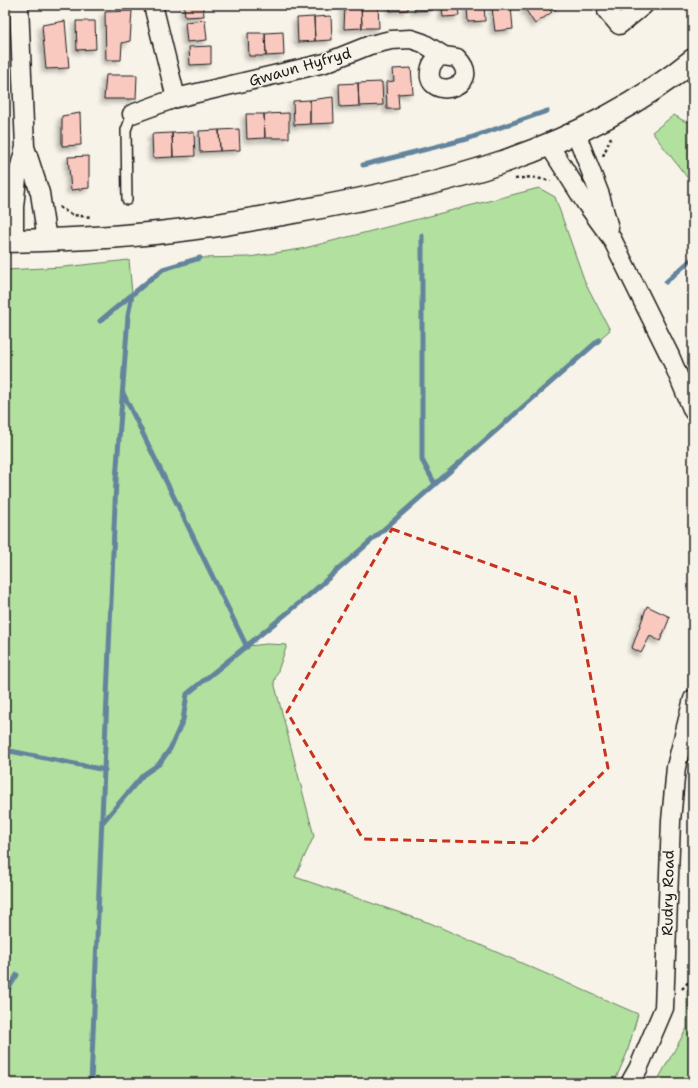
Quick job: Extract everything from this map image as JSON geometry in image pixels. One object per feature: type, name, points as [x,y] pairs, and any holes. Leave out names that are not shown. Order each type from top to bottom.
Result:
[{"type":"street","points":[[20,5],[25,147],[17,178],[9,241],[80,239],[204,228],[359,200],[487,168],[549,145],[576,133],[641,98],[693,60]]},
{"type":"street","points":[[153,5],[176,98]]},
{"type":"street","points":[[607,11],[619,25],[644,5]]},
{"type":"street","name":"Gwaun Hyfryd","points":[[132,114],[176,98],[324,63],[370,45],[391,40],[411,39],[423,42],[444,56]]},
{"type":"street","points":[[576,133],[600,195],[612,239]]},
{"type":"street","points":[[549,145],[585,202],[612,239],[670,356],[693,411]]},
{"type":"street","points":[[25,147],[39,188],[47,240]]},
{"type":"street","name":"Rudry Road","points":[[630,1083],[638,1069],[664,1008],[671,821],[686,753],[693,698]]},
{"type":"lane","points":[[127,200],[126,130],[132,114]]},
{"type":"highlighted area","points":[[392,529],[575,595],[608,768],[531,843],[363,839],[287,712]]},
{"type":"green space","points":[[674,115],[684,121],[693,122],[693,185],[652,132]]},
{"type":"green space","points":[[539,188],[555,197],[585,282],[610,330],[307,597],[248,646],[267,644],[287,645],[274,682],[314,836],[295,877],[430,923],[638,1014],[627,1053],[614,1083],[5,1083],[5,270],[64,267],[129,260],[132,293],[163,269],[200,258],[249,257],[301,249]]},
{"type":"green space","points":[[693,984],[693,1083],[656,1083],[687,1028],[687,990]]},
{"type":"building","points":[[184,5],[203,5],[204,16],[185,17]]},
{"type":"building","points":[[345,5],[361,5],[362,28],[344,29]]},
{"type":"building","points":[[361,5],[378,5],[379,28],[362,28]]},
{"type":"building","points":[[390,5],[408,5],[408,10],[390,11]]},
{"type":"building","points":[[414,5],[433,5],[433,10],[415,11]]},
{"type":"building","points":[[442,5],[458,5],[459,16],[443,17]]},
{"type":"building","points":[[467,5],[484,5],[485,21],[468,22]]},
{"type":"building","points":[[527,5],[546,5],[552,12],[535,24],[524,7]]},
{"type":"building","points":[[550,5],[561,5],[554,10]]},
{"type":"building","points":[[511,6],[513,29],[495,31],[492,8]]},
{"type":"building","points":[[132,11],[130,41],[122,43],[121,60],[106,60],[105,12]]},
{"type":"building","points":[[331,16],[332,40],[315,41],[314,17]]},
{"type":"building","points":[[314,17],[315,41],[298,42],[297,18]]},
{"type":"building","points":[[205,20],[207,40],[187,42],[185,22]]},
{"type":"building","points":[[65,21],[69,68],[46,69],[42,25]]},
{"type":"building","points":[[76,21],[95,21],[96,49],[77,50]]},
{"type":"building","points":[[283,32],[284,55],[266,56],[265,33]]},
{"type":"building","points":[[248,33],[265,33],[266,56],[249,56]]},
{"type":"building","points":[[211,46],[211,64],[190,65],[189,47]]},
{"type":"building","points":[[411,68],[413,93],[398,94],[399,109],[387,109],[386,82],[394,81],[393,69]]},
{"type":"building","points":[[106,75],[137,75],[136,99],[104,99]]},
{"type":"building","points":[[382,82],[383,105],[359,106],[358,83]]},
{"type":"building","points":[[358,83],[359,106],[340,107],[339,84]]},
{"type":"building","points":[[333,97],[334,123],[310,124],[310,100]]},
{"type":"building","points":[[310,100],[310,124],[294,125],[293,101]]},
{"type":"building","points":[[80,113],[81,145],[62,146],[62,116]]},
{"type":"building","points":[[289,113],[289,138],[265,138],[264,114]]},
{"type":"building","points":[[246,114],[264,114],[265,138],[247,139]]},
{"type":"building","points":[[239,129],[240,150],[220,151],[219,130]]},
{"type":"building","points":[[219,130],[220,151],[200,152],[199,131]]},
{"type":"building","points":[[194,132],[195,156],[173,157],[172,133]]},
{"type":"building","points":[[172,133],[173,157],[153,158],[152,134]]},
{"type":"building","points":[[89,156],[89,188],[71,190],[68,157]]},
{"type":"building","points":[[647,606],[670,617],[660,641],[650,636],[641,653],[632,648]]},
{"type":"waterway","points":[[363,165],[467,139],[547,111]]},
{"type":"waterway","points":[[422,236],[422,460],[435,484]]},
{"type":"waterway","points":[[100,321],[163,269],[200,258]]},
{"type":"waterway","points":[[666,282],[693,258]]},
{"type":"waterway","points":[[91,1083],[116,480],[128,316],[132,294]]},
{"type":"waterway","points":[[103,822],[143,775],[159,764],[170,749],[183,720],[187,694],[307,597],[599,340]]},
{"type":"waterway","points":[[123,393],[247,647]]},
{"type":"waterway","points":[[5,750],[105,770]]},
{"type":"waterway","points":[[5,994],[17,975]]}]
